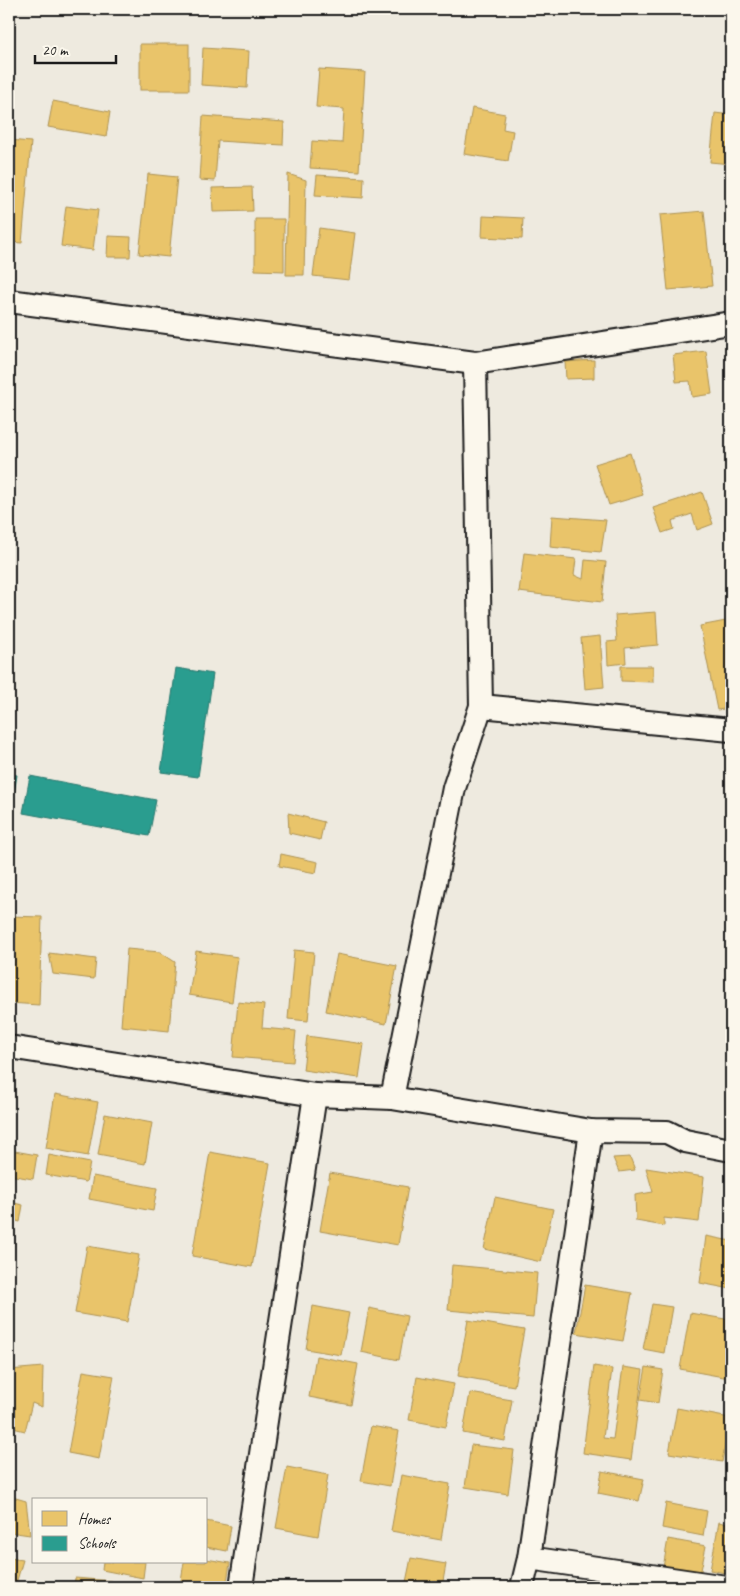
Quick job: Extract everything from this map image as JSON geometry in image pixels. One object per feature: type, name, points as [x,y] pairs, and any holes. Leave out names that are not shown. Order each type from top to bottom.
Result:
[{"type":"street","points":[[9,301],[475,363],[731,323]]},
{"type":"street","points":[[392,1098],[454,788],[481,706],[475,363]]},
{"type":"street","points":[[481,706],[731,730]]},
{"type":"street","points":[[9,1047],[316,1096],[392,1098],[591,1131],[667,1132],[685,1141],[731,1150]]},
{"type":"street","points":[[241,1587],[316,1096]]},
{"type":"street","points":[[522,1587],[529,1558],[591,1131]]},
{"type":"street","points":[[529,1558],[726,1587]]},
{"type":"building: Homes","points":[[140,44],[189,44],[189,90],[140,90]]},
{"type":"building: Homes","points":[[203,48],[249,51],[247,88],[201,85]]},
{"type":"building: Homes","points":[[319,69],[365,72],[359,171],[310,168],[312,141],[342,143],[344,109],[316,107]]},
{"type":"building: Homes","points":[[53,101],[110,112],[106,137],[48,127]]},
{"type":"building: Homes","points":[[472,108],[505,114],[503,129],[513,131],[508,161],[464,154]]},
{"type":"building: Homes","points":[[715,113],[731,115],[731,164],[710,162]]},
{"type":"building: Homes","points":[[203,116],[284,122],[283,145],[218,141],[215,181],[199,180]]},
{"type":"building: Homes","points":[[9,140],[31,142],[22,243],[9,242]]},
{"type":"building: Homes","points":[[148,174],[177,177],[169,257],[139,254]]},
{"type":"building: Homes","points":[[288,174],[306,180],[304,275],[286,275]]},
{"type":"building: Homes","points":[[317,175],[364,178],[363,198],[315,195]]},
{"type":"building: Homes","points":[[252,187],[253,211],[213,212],[212,188]]},
{"type":"building: Homes","points":[[66,206],[98,210],[93,250],[61,246]]},
{"type":"building: Homes","points":[[704,211],[712,286],[668,290],[660,215]]},
{"type":"building: Homes","points":[[483,216],[523,218],[522,239],[482,237]]},
{"type":"building: Homes","points":[[255,219],[284,219],[284,271],[255,270]]},
{"type":"building: Homes","points":[[319,228],[355,233],[349,280],[313,276]]},
{"type":"building: Homes","points":[[108,236],[131,237],[130,257],[107,257]]},
{"type":"building: Homes","points":[[706,351],[712,394],[692,397],[690,381],[676,382],[673,355]]},
{"type":"building: Homes","points":[[594,360],[594,378],[566,379],[565,362]]},
{"type":"building: Homes","points":[[630,453],[643,495],[609,505],[595,464]]},
{"type":"building: Homes","points":[[702,492],[713,524],[697,530],[692,514],[672,521],[674,529],[662,533],[653,508]]},
{"type":"building: Homes","points":[[552,516],[606,520],[601,552],[550,547]]},
{"type":"building: Homes","points":[[524,553],[576,559],[574,575],[583,579],[585,560],[606,562],[602,602],[519,592]]},
{"type":"building: Homes","points":[[656,612],[658,645],[625,648],[626,663],[608,665],[607,642],[617,641],[615,615]]},
{"type":"building: Homes","points":[[731,620],[731,708],[717,710],[700,626]]},
{"type":"building: Homes","points":[[600,636],[604,687],[585,689],[581,638]]},
{"type":"building: Homes","points":[[621,666],[653,666],[653,682],[621,681]]},
{"type":"building: Homes","points":[[288,813],[324,822],[320,840],[289,833]]},
{"type":"building: Homes","points":[[281,854],[318,862],[316,873],[279,866]]},
{"type":"building: Homes","points":[[9,916],[42,917],[39,1005],[9,1003]]},
{"type":"building: Homes","points":[[127,949],[160,952],[175,962],[169,1031],[121,1026]]},
{"type":"building: Homes","points":[[294,950],[314,952],[308,1021],[288,1019]]},
{"type":"building: Homes","points":[[196,951],[238,957],[232,1002],[189,995]]},
{"type":"building: Homes","points":[[49,953],[96,959],[94,979],[53,974]]},
{"type":"building: Homes","points":[[337,954],[397,966],[386,1024],[326,1011]]},
{"type":"building: Homes","points":[[238,1002],[264,1005],[262,1028],[296,1031],[293,1062],[233,1057]]},
{"type":"building: Homes","points":[[307,1036],[364,1044],[359,1078],[303,1070]]},
{"type":"building: Homes","points":[[55,1094],[98,1102],[88,1156],[46,1148]]},
{"type":"building: Homes","points":[[105,1114],[152,1123],[145,1164],[98,1155]]},
{"type":"building: Homes","points":[[9,1150],[37,1155],[33,1179],[9,1175]]},
{"type":"building: Homes","points":[[210,1152],[270,1163],[252,1267],[192,1256]]},
{"type":"building: Homes","points":[[49,1155],[90,1163],[86,1182],[46,1175]]},
{"type":"building: Homes","points":[[630,1157],[635,1170],[619,1172],[613,1158]]},
{"type":"building: Homes","points":[[646,1168],[704,1177],[699,1222],[664,1218],[664,1226],[636,1221],[635,1195],[653,1192]]},
{"type":"building: Homes","points":[[330,1173],[408,1187],[398,1245],[320,1231]]},
{"type":"building: Homes","points":[[93,1176],[157,1188],[153,1211],[89,1199]]},
{"type":"building: Homes","points":[[495,1197],[553,1209],[541,1262],[484,1249]]},
{"type":"building: Homes","points":[[9,1202],[23,1205],[20,1222],[9,1219]]},
{"type":"building: Homes","points":[[706,1236],[731,1241],[731,1289],[700,1283]]},
{"type":"building: Homes","points":[[87,1246],[139,1255],[127,1322],[75,1313]]},
{"type":"building: Homes","points":[[452,1265],[537,1273],[533,1318],[448,1310]]},
{"type":"building: Homes","points":[[585,1285],[632,1293],[623,1341],[576,1333]]},
{"type":"building: Homes","points":[[652,1304],[672,1307],[664,1353],[643,1349]]},
{"type":"building: Homes","points":[[313,1306],[349,1313],[341,1355],[306,1349]]},
{"type":"building: Homes","points":[[369,1308],[407,1316],[399,1360],[361,1352]]},
{"type":"building: Homes","points":[[690,1313],[731,1320],[731,1366],[729,1378],[680,1369]]},
{"type":"building: Homes","points":[[468,1320],[524,1330],[514,1386],[458,1376]]},
{"type":"building: Homes","points":[[316,1356],[358,1364],[351,1405],[309,1397]]},
{"type":"building: Homes","points":[[594,1366],[612,1369],[603,1438],[613,1439],[623,1367],[643,1370],[631,1460],[583,1453]]},
{"type":"building: Homes","points":[[43,1367],[42,1407],[32,1403],[25,1431],[9,1427],[9,1370]]},
{"type":"building: Homes","points":[[646,1367],[663,1370],[658,1403],[640,1400]]},
{"type":"building: Homes","points":[[83,1371],[114,1376],[99,1459],[68,1453]]},
{"type":"building: Homes","points":[[417,1377],[454,1384],[446,1427],[409,1420]]},
{"type":"building: Homes","points":[[470,1393],[512,1400],[505,1441],[463,1433]]},
{"type":"building: Homes","points":[[677,1408],[730,1418],[722,1462],[669,1453]]},
{"type":"building: Homes","points":[[371,1426],[399,1431],[390,1486],[361,1481]]},
{"type":"building: Homes","points":[[471,1445],[514,1450],[508,1494],[465,1487]]},
{"type":"building: Homes","points":[[287,1467],[328,1475],[318,1536],[276,1528]]},
{"type":"building: Homes","points":[[602,1471],[644,1479],[639,1501],[598,1493]]},
{"type":"building: Homes","points":[[401,1475],[450,1484],[441,1540],[391,1531]]},
{"type":"building: Homes","points":[[9,1496],[26,1501],[30,1535],[9,1532]]},
{"type":"building: Homes","points":[[666,1503],[707,1511],[703,1536],[662,1528]]},
{"type":"building: Homes","points":[[208,1521],[231,1526],[227,1551],[208,1547]]},
{"type":"building: Homes","points":[[719,1522],[731,1525],[731,1574],[710,1570]]},
{"type":"building: Homes","points":[[668,1539],[706,1546],[700,1575],[663,1568]]},
{"type":"building: Homes","points":[[9,1558],[23,1560],[15,1587],[9,1587]]},
{"type":"building: Homes","points":[[411,1558],[446,1564],[442,1587],[405,1587]]},
{"type":"building: Homes","points":[[208,1559],[230,1563],[226,1587],[180,1587],[184,1564],[208,1564]]},
{"type":"building: Homes","points":[[103,1564],[145,1564],[143,1578],[102,1570]]},
{"type":"building: Homes","points":[[75,1578],[112,1581],[112,1587],[74,1587]]},
{"type":"building: Schools","points":[[176,668],[213,674],[198,777],[161,772]]},
{"type":"building: Schools","points":[[9,774],[17,775],[11,811],[9,810]]},
{"type":"building: Schools","points":[[30,776],[156,800],[149,836],[23,813]]}]
